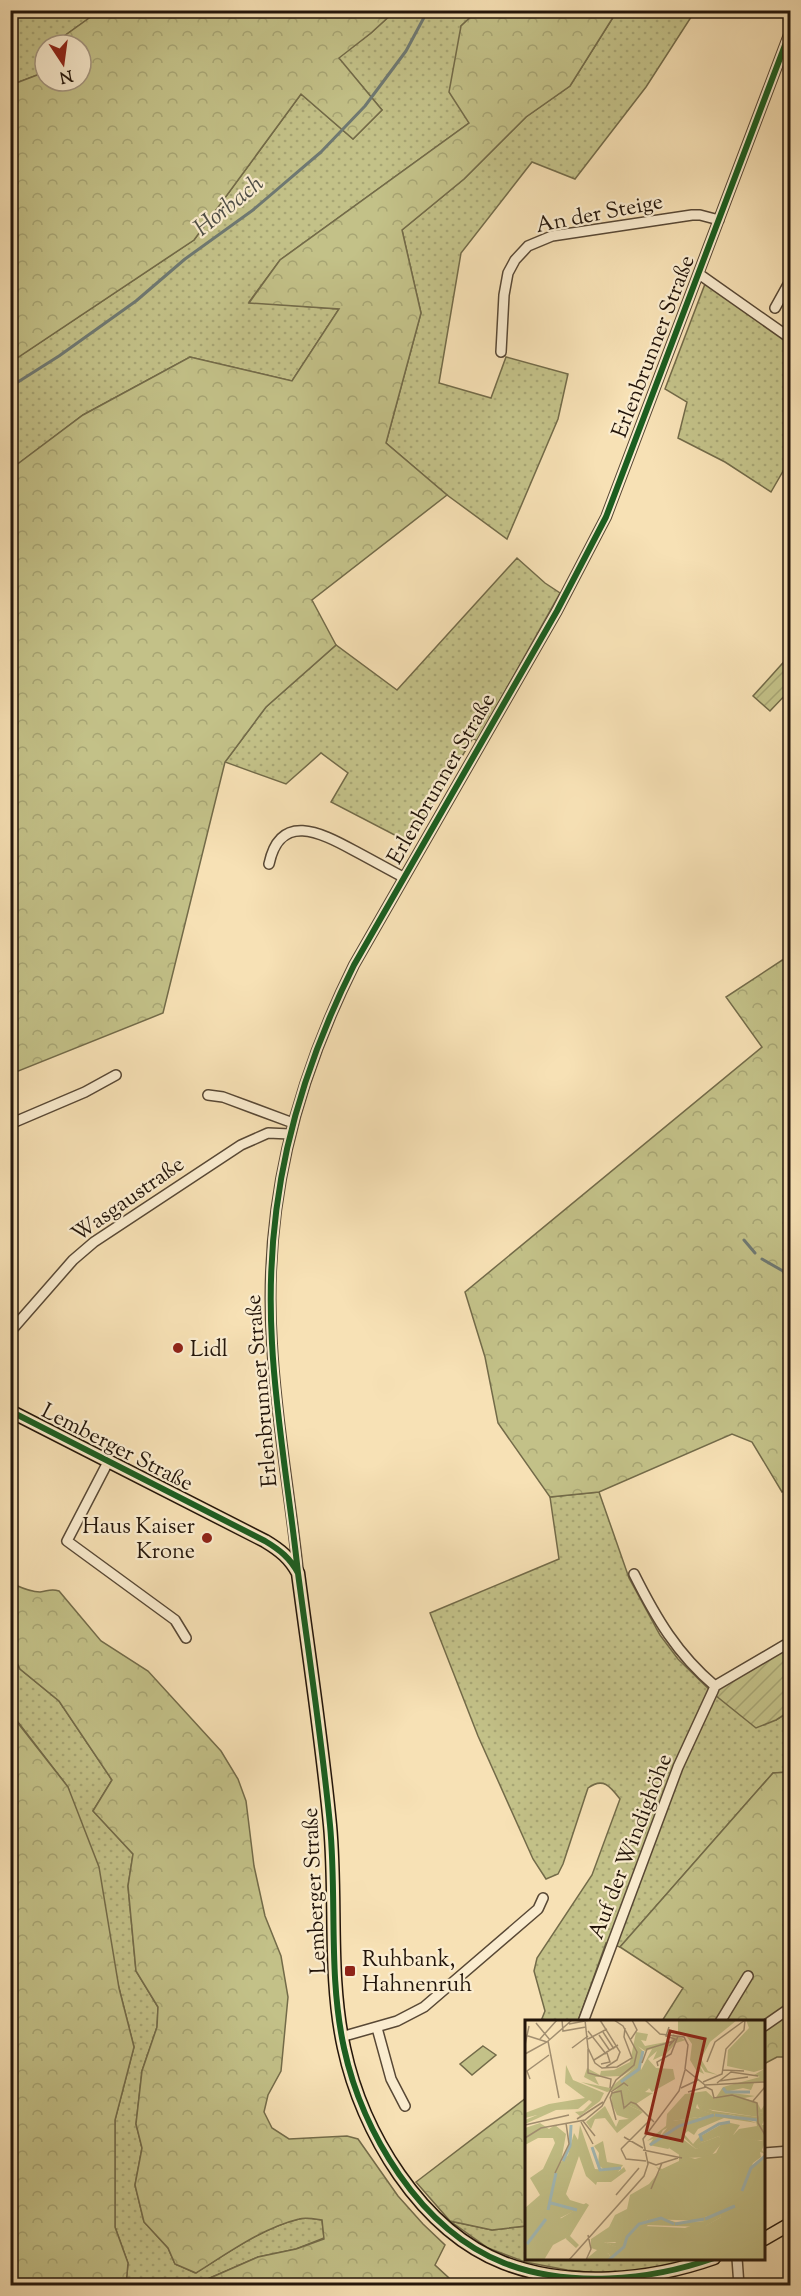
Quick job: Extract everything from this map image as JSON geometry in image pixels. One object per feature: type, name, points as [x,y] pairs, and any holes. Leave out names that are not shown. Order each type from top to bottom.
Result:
[{"type":"main road","name":"Lemberger Straße","points":[[10,1411],[282,1551],[298,1573],[330,1825],[336,2002],[341,2037],[354,2087],[368,2121],[383,2151],[412,2191],[438,2219],[478,2250],[518,2268],[549,2275],[580,2278],[639,2276],[708,2260]]},
{"type":"main road","points":[[765,2238],[790,2224]]},
{"type":"street","name":"Erlenbrunner Straße","points":[[298,1573],[274,1378],[271,1303],[272,1248],[276,1210],[292,1123],[314,1052],[334,1004],[403,878],[557,611],[596,537],[627,465],[790,32]]},
{"type":"street","name":"An der Steige","points":[[501,352],[504,295],[508,273],[514,260],[528,246],[552,236],[692,215],[719,220]]},
{"type":"street","points":[[699,273],[763,321],[790,338]]},
{"type":"street","points":[[775,308],[790,281]]},
{"type":"street","name":"Erlenbrunner Straße","points":[[269,864],[271,853],[279,839],[295,831],[310,830],[340,843],[403,878]]},
{"type":"street","points":[[10,1124],[85,1092],[116,1075]]},
{"type":"street","points":[[207,1095],[223,1096],[292,1123]]},
{"type":"street","name":"Wasgaustraße","points":[[10,1332],[73,1260],[94,1242],[241,1144],[268,1133],[290,1134]]},
{"type":"street","name":"Lemberger Straße","points":[[108,1462],[68,1541],[175,1620],[186,1638]]},
{"type":"street","points":[[282,1551],[294,1532]]},
{"type":"street","points":[[634,1574],[658,1620],[679,1651],[715,1686],[790,1642]]},
{"type":"street","name":"Auf der Windighöhe","points":[[584,2020],[674,1777],[715,1686]]},
{"type":"street","points":[[341,2037],[377,2028],[413,2014],[438,1996],[538,1909],[543,1898]]},
{"type":"street","points":[[721,2020],[748,1976]]},
{"type":"street","points":[[765,2024],[790,2008]]},
{"type":"street","points":[[377,2028],[388,2073],[405,2106]]},
{"type":"street","points":[[765,2153],[790,2151]]},
{"type":"street","points":[[736,2260],[739,2286]]},
{"type":"green space","points":[[478,10],[617,11],[570,86],[526,117],[464,179],[402,230],[421,313],[386,443],[447,495],[312,600],[336,645],[266,707],[225,762],[163,1013],[11,1074],[11,469],[83,415],[190,357],[292,381],[339,309],[249,303],[280,260],[469,123],[449,92],[461,26]]},
{"type":"green space","points":[[11,11],[99,11],[68,33],[33,33],[33,77],[11,85]]},
{"type":"green space","points":[[99,11],[395,11],[339,58],[382,110],[353,139],[301,94],[194,240],[11,362],[11,85],[33,77],[33,93],[93,93],[93,33],[68,33]]},
{"type":"green space","points":[[395,11],[478,11],[461,26],[469,123],[280,260],[249,302],[339,309],[292,381],[190,357],[83,415],[11,469],[11,362],[194,240],[301,94],[353,139],[382,110],[338,58]]},
{"type":"green space","points":[[617,11],[660,11],[667,14],[670,11],[695,11],[646,87],[575,179],[532,162],[461,253],[439,383],[491,398],[506,357],[568,374],[558,419],[507,539],[447,495],[386,443],[421,313],[402,230],[464,179],[526,117],[570,86]]},
{"type":"green space","points":[[705,284],[790,341],[790,459],[771,492],[725,462],[678,438],[687,402],[665,389]]},
{"type":"green space","points":[[517,558],[560,593],[477,741],[473,738],[410,843],[331,802],[348,773],[321,753],[286,784],[225,762],[266,707],[336,645],[397,690]]},
{"type":"green space","points":[[790,655],[790,690],[770,711],[753,696]]},
{"type":"green space","points":[[790,955],[790,1488],[782,1492],[752,1442],[732,1434],[599,1492],[550,1497],[498,1423],[485,1357],[465,1292],[762,1047],[726,997]]},
{"type":"green space","points":[[599,1492],[629,1578],[660,1635],[678,1659],[715,1695],[776,1720],[790,1711],[790,1772],[773,1773],[620,1947],[606,1943],[578,2020],[541,2020],[545,2011],[534,1971],[537,1958],[592,1875],[620,1799],[606,1784],[598,1783],[588,1788],[563,1864],[558,1874],[546,1879],[533,1859],[478,1736],[430,1613],[559,1559],[550,1497]]},
{"type":"green space","points":[[11,1583],[32,1591],[59,1591],[101,1641],[148,1671],[221,1751],[238,1779],[246,1801],[254,1866],[265,1916],[281,1956],[288,1997],[281,2071],[268,2095],[264,2112],[272,2128],[289,2139],[347,2136],[358,2139],[398,2196],[445,2245],[435,2265],[449,2278],[446,2285],[194,2285],[258,2257],[296,2249],[324,2239],[322,2220],[302,2218],[272,2228],[196,2273],[175,2264],[168,2248],[144,2222],[135,2185],[142,2148],[136,2124],[142,2071],[157,2027],[158,2007],[136,1971],[128,1886],[133,1854],[93,1811],[112,1780],[59,1701],[20,1669],[11,1650]]},
{"type":"green space","points":[[790,1645],[790,1711],[756,1728],[715,1695],[718,1688]]},
{"type":"green space","points":[[10,1650],[20,1669],[59,1701],[112,1780],[93,1811],[133,1854],[128,1886],[136,1971],[158,2007],[157,2027],[142,2071],[136,2124],[142,2148],[135,2185],[144,2222],[168,2248],[175,2264],[195,2273],[272,2228],[299,2219],[322,2220],[324,2238],[296,2249],[258,2257],[194,2285],[126,2285],[128,2263],[115,2227],[115,2120],[134,2047],[68,1787],[11,1713]]},
{"type":"green space","points":[[10,1713],[68,1787],[99,1867],[119,1988],[134,2047],[115,2120],[115,2227],[128,2263],[126,2285],[11,2285]]},
{"type":"green space","points":[[790,1772],[790,2057],[777,2057],[765,2063],[765,2020],[663,2020],[683,1988],[620,1947],[773,1773]]},
{"type":"green space","points":[[483,2046],[496,2055],[472,2075],[460,2064]]},
{"type":"green space","points":[[525,2099],[525,2226],[492,2230],[450,2221],[416,2182]]},
{"type":"green space","points":[[450,2221],[492,2230],[525,2226],[525,2260],[690,2260],[619,2275],[567,2270],[525,2262],[488,2248]]},
{"type":"waterway","name":"Horbach","points":[[10,387],[59,356],[136,301],[185,259],[253,210],[321,152],[365,106],[406,51],[428,10]]},
{"type":"waterway","points":[[744,1240],[755,1253]]},
{"type":"waterway","points":[[762,1259],[783,1271],[790,1285]]},
{"type":"cycle path","points":[[298,1573],[277,1401],[272,1343],[271,1292],[278,1195],[299,1102],[314,1056],[354,965],[557,611],[606,517],[790,32]]},
{"type":"cycle path","points":[[10,1411],[265,1541],[284,1555],[298,1573],[330,1825],[334,1965],[344,2048],[353,2080],[380,2144],[399,2175],[421,2203],[446,2227],[474,2248],[504,2263],[529,2271],[555,2276],[609,2279],[663,2272],[708,2260]]},
{"type":"place","name":"Lidl","points":[[178,1348]]},
{"type":"place","name":"Haus Kaiser Krone","points":[[207,1538]]},
{"type":"place","name":"Ruhbank, Hahnenruh","points":[[350,1971]]}]
